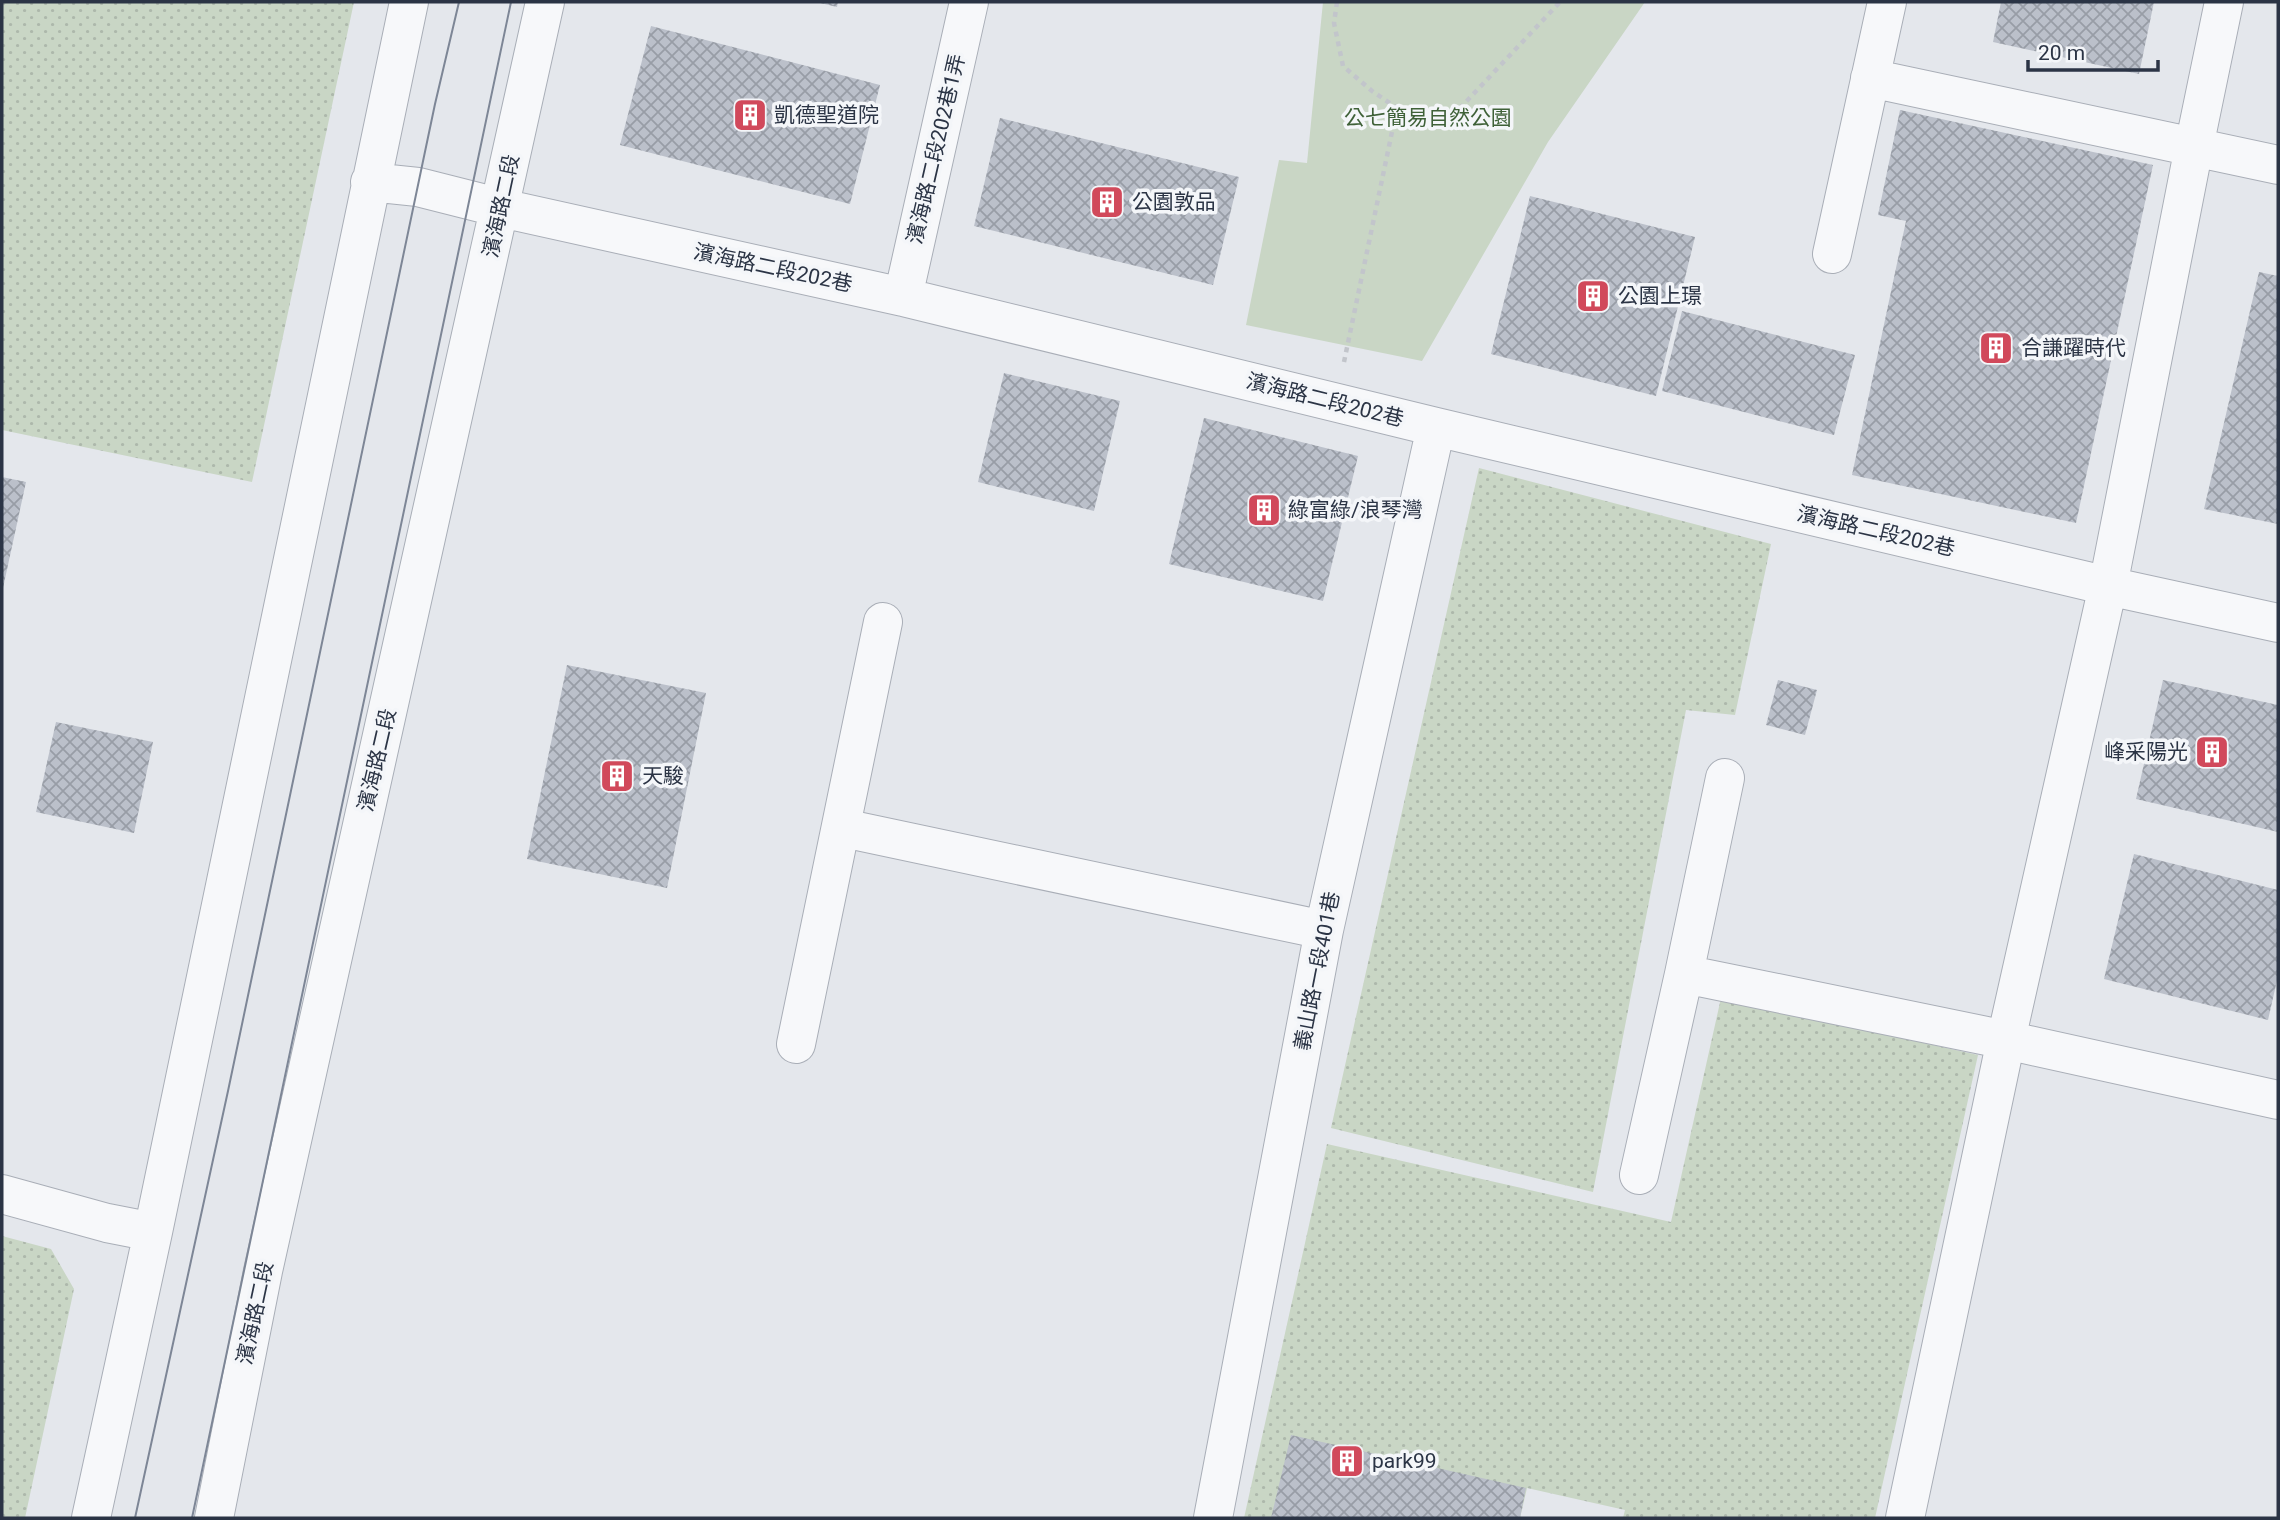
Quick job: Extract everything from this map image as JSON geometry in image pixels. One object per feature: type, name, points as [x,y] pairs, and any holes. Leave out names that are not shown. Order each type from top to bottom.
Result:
[{"type":"street","points":[[91,1518],[409,2]]},
{"type":"street","name":"濱海路二段","points":[[214,1518],[263,1271],[545,2]]},
{"type":"street","name":"濱海路二段202巷1弄","points":[[903,297],[969,2]]},
{"type":"street","points":[[1832,254],[1887,2]]},
{"type":"street","points":[[1905,1518],[2006,1040],[2108,586],[2224,2]]},
{"type":"street","points":[[1870,78],[2278,165]]},
{"type":"street","name":"濱海路二段202巷","points":[[370,182],[418,187],[501,208],[903,297],[1436,427],[2108,586],[2278,623]]},
{"type":"street","name":"義山路一段401巷","points":[[1213,1518],[1324,930],[1436,427]]},
{"type":"street","points":[[796,1044],[883,622]]},
{"type":"street","points":[[1639,1175],[1725,778]]},
{"type":"street","points":[[842,828],[1324,930]]},
{"type":"street","points":[[1684,974],[2006,1040],[2278,1100]]},
{"type":"street","points":[[2,1194],[107,1223],[153,1232]]},
{"type":"path","points":[[1337,2],[1334,23],[1343,66],[1397,108],[1447,122],[1560,2]]},
{"type":"path","points":[[1344,363],[1397,108]]},
{"type":"green space","points":[[2,2],[354,2],[252,482],[2,430]]},
{"type":"green space","name":"公七簡易自然公園","points":[[1323,2],[1645,2],[1548,142],[1422,361],[1246,325],[1279,160],[1307,163]]},
{"type":"green space","points":[[1479,468],[1771,544],[1735,715],[1686,710],[1593,1192],[1331,1128]]},
{"type":"green space","points":[[1721,998],[1978,1055],[1875,1518],[1623,1518],[1625,1510],[1527,1488],[1520,1518],[1244,1518],[1327,1144],[1671,1222]]},
{"type":"green space","points":[[2,1236],[51,1249],[74,1289],[25,1518],[2,1518]]},
{"type":"building","points":[[816,2],[838,2],[837,7]]},
{"type":"building","points":[[2001,2],[2154,2],[2139,74],[1993,42]]},
{"type":"building","name":"凱德聖道院","points":[[651,26],[880,85],[850,204],[620,145]]},
{"type":"building","name":"合謙躍時代","points":[[1900,110],[2153,165],[2076,523],[1852,475],[1906,221],[1878,215]]},
{"type":"building","name":"公園敦品","points":[[1000,118],[1239,177],[1213,285],[974,226]]},
{"type":"building","name":"公園上璟","points":[[1530,196],[1695,237],[1656,396],[1491,354]]},
{"type":"building","points":[[2259,272],[2278,276],[2278,524],[2204,509]]},
{"type":"building","name":"公園上璟","points":[[1682,311],[1855,355],[1834,435],[1662,391]]},
{"type":"building","points":[[1004,373],[1120,401],[1094,511],[978,482]]},
{"type":"building","name":"綠富綠/浪琴灣","points":[[1204,418],[1358,456],[1323,601],[1169,564]]},
{"type":"building","points":[[2,477],[26,482],[3,588],[2,588]]},
{"type":"building","name":"天駿","points":[[567,665],[706,693],[667,888],[527,859]]},
{"type":"building","points":[[1778,680],[1817,690],[1805,735],[1766,725]]},
{"type":"building","name":"峰采陽光","points":[[2163,680],[2278,705],[2278,832],[2136,799]]},
{"type":"building","points":[[56,722],[153,742],[134,833],[36,812]]},
{"type":"building","points":[[2134,854],[2278,890],[2278,976],[2268,1020],[2104,979]]},
{"type":"building","name":"park99","points":[[1291,1435],[1526,1488],[1520,1518],[1271,1518]]},
{"type":"tram line","points":[[135,1518],[228,1091],[435,104],[459,2]]},
{"type":"tram line","points":[[192,1518],[511,2]]},
{"type":"place","name":"凱德聖道院","points":[[750,115]]},
{"type":"place","name":"公園敦品","points":[[1107,202]]},
{"type":"place","name":"公園上璟","points":[[1593,296]]},
{"type":"place","name":"合謙躍時代","points":[[1996,348]]},
{"type":"place","name":"綠富綠/浪琴灣","points":[[1264,510]]},
{"type":"place","name":"峰采陽光","points":[[2212,752]]},
{"type":"place","name":"天駿","points":[[617,776]]},
{"type":"place","name":"park99","points":[[1347,1461]]}]
